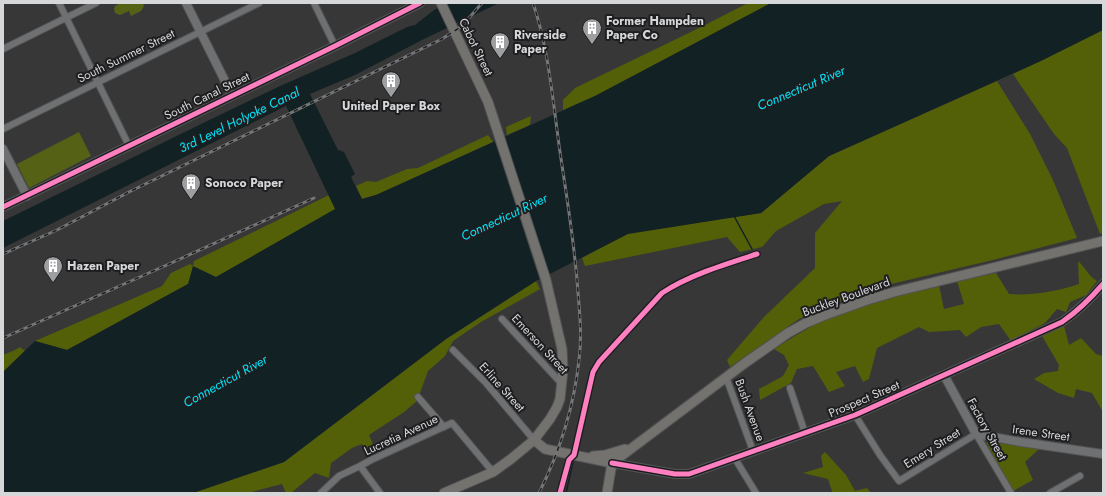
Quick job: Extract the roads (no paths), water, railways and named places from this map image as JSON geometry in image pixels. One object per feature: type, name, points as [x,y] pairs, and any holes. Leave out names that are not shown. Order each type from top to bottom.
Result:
[{"type":"main road","name":"Cabot Street","points":[[441,3],[488,102],[546,280],[562,349],[563,370],[560,399],[557,408],[534,440],[493,472],[444,493]]},
{"type":"main road","name":"Buckley Boulevard","points":[[612,462],[770,345],[800,326],[867,300],[926,283],[1103,241]]},
{"type":"main road","name":"Prospect Street","points":[[534,440],[545,449],[612,462]]},
{"type":"main road","points":[[578,456],[605,455],[636,445]]},
{"type":"main road","points":[[607,493],[612,462]]},
{"type":"street","points":[[59,3],[129,146]]},
{"type":"street","points":[[3,49],[96,3]]},
{"type":"street","points":[[186,3],[232,95]]},
{"type":"street","name":"South Summer Street","points":[[3,130],[98,81],[259,3]]},
{"type":"street","points":[[314,3],[334,46]]},
{"type":"street","name":"South Canal Street","points":[[3,207],[420,3]]},
{"type":"street","points":[[3,149],[27,196]]},
{"type":"street","points":[[560,493],[569,460],[578,456],[593,372],[599,362],[662,293],[672,286],[757,254]]},
{"type":"street","name":"Prospect Street","points":[[612,462],[689,474],[805,433],[854,415],[1062,322],[1075,313],[1103,284]]},
{"type":"street","name":"Emerson Street","points":[[502,319],[562,384]]},
{"type":"street","name":"Erline Street","points":[[453,350],[486,383],[534,440]]},
{"type":"street","name":"Factory Street","points":[[944,375],[976,434],[1011,493]]},
{"type":"street","name":"Bush Avenue","points":[[726,377],[753,451]]},
{"type":"street","points":[[790,388],[805,433]]},
{"type":"street","points":[[418,396],[444,427]]},
{"type":"street","name":"Emery Street","points":[[854,415],[899,481],[976,434]]},
{"type":"street","name":"Lucretia Avenue","points":[[321,493],[339,476],[452,423],[493,472]]},
{"type":"street","name":"Irene Street","points":[[976,434],[1103,454]]},
{"type":"street","points":[[734,457],[756,493]]},
{"type":"street","points":[[360,466],[380,493]]},
{"type":"street","points":[[1050,493],[1080,476]]},
{"type":"water","points":[[448,3],[499,3],[424,39],[355,75],[310,94],[338,150],[344,152],[355,174],[351,177],[362,199],[376,195],[595,96],[771,3],[1103,3],[1103,30],[1041,61],[829,156],[761,213],[628,234],[536,281],[446,339],[284,462],[193,493],[3,493],[3,372],[35,341],[67,350],[188,284],[193,266],[216,277],[335,209],[286,106],[3,248],[3,221],[278,87],[355,53],[407,27],[415,25],[434,10]]},
{"type":"waterway","points":[[734,216],[752,249]]},
{"type":"waterway","points":[[566,493],[573,462]]},
{"type":"railway","points":[[3,254],[57,230],[129,192],[442,39],[462,26],[482,3]]},
{"type":"railway","points":[[533,3],[543,39],[553,96],[575,258],[581,335],[577,377],[570,411],[560,445],[539,493]]},
{"type":"railway","points":[[3,338],[314,198]]},
{"type":"place","name":"Former Hampden Paper Co","points":[[592,45]]},
{"type":"place","name":"Riverside Paper","points":[[500,59]]},
{"type":"place","name":"United Paper Box","points":[[391,98]]},
{"type":"place","name":"Sonoco Paper","points":[[191,200]]},
{"type":"place","name":"Hazen Paper","points":[[53,283]]},
{"type":"water label","name":"Connecticut River","points":[[801,88]]},
{"type":"water label","name":"3rd Level Holyoke Canal","points":[[239,120]]},
{"type":"water label","name":"Connecticut River","points":[[504,217]]},
{"type":"water label","name":"Connecticut River","points":[[225,381]]}]
